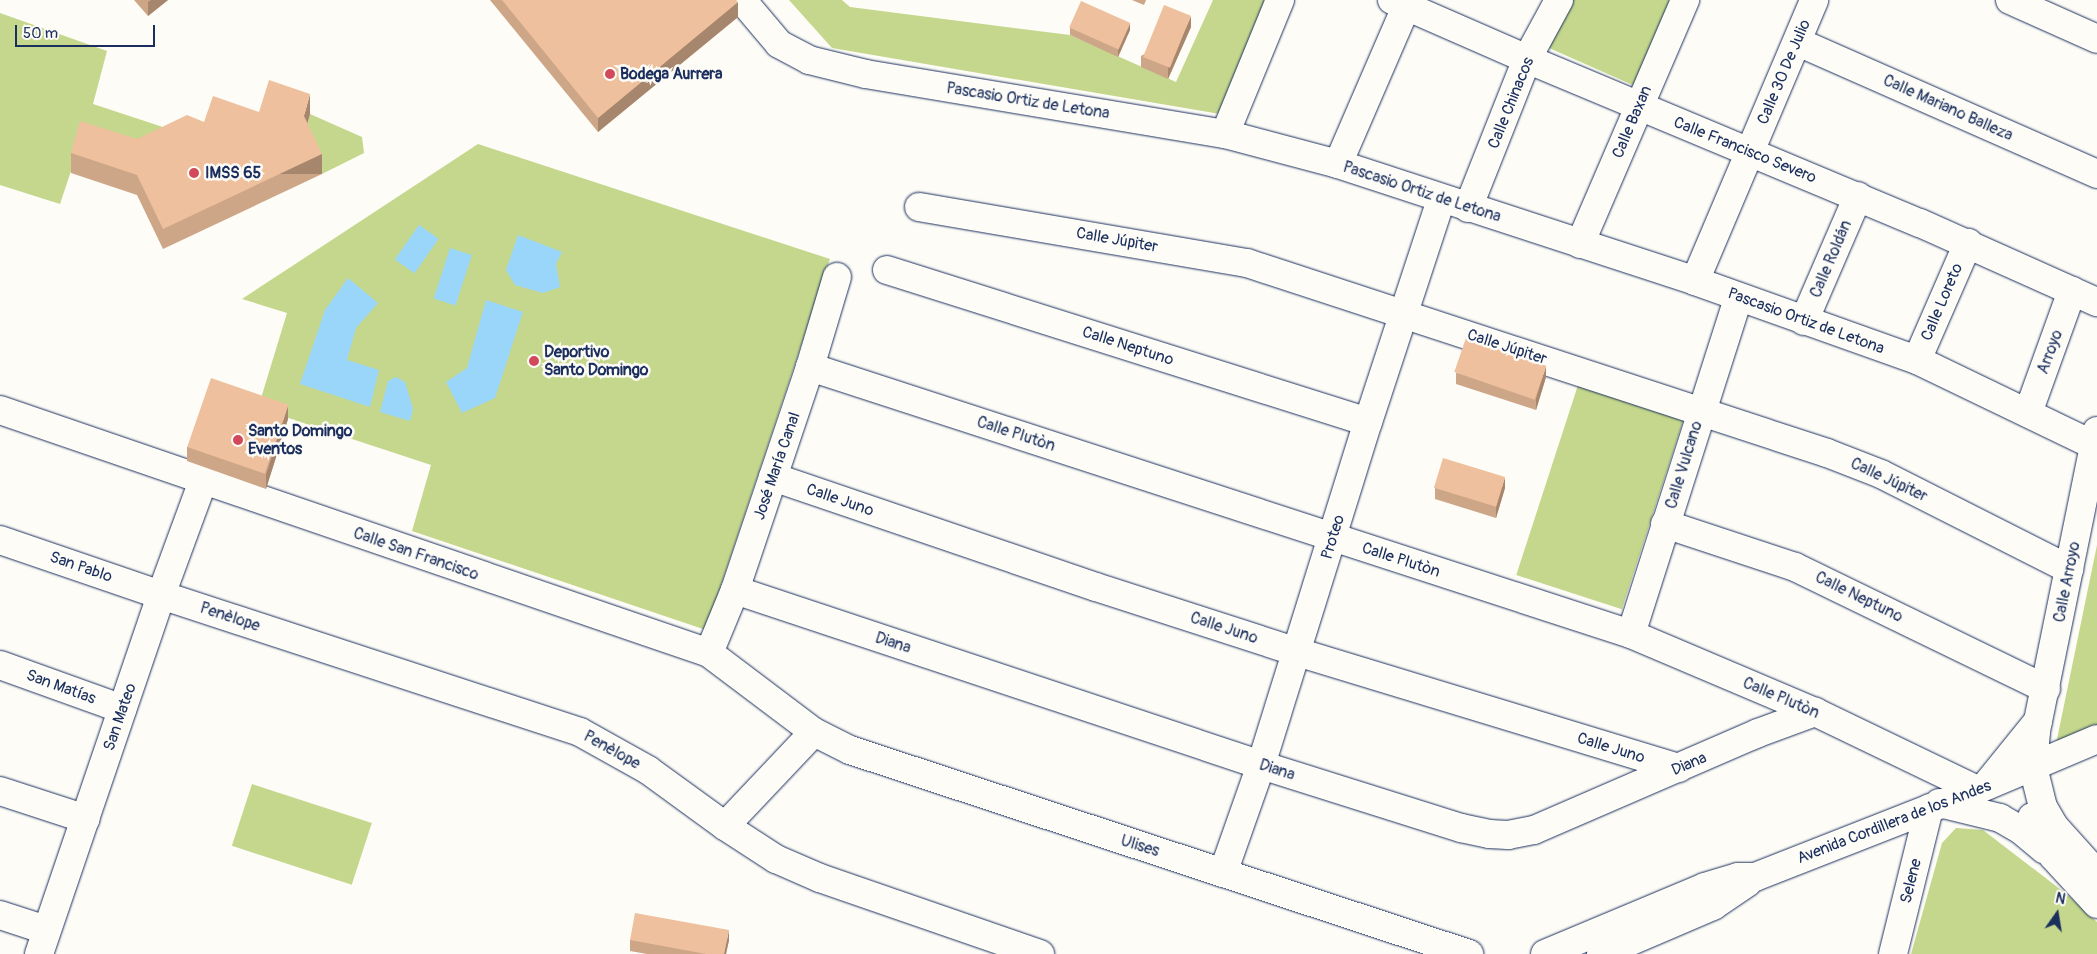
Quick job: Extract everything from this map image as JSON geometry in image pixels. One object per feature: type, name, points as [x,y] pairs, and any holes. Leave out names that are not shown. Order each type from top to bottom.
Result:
[{"type":"street","name":"Pascasio Ortiz de Letona","points":[[742,0],[779,44],[809,60],[866,74],[1225,134],[1338,164],[1441,200],[1695,281],[1738,298],[1917,360],[2028,413],[2095,438]]},
{"type":"street","points":[[1225,134],[1280,0]]},
{"type":"street","name":"Calle Chinacos","points":[[1468,208],[1527,59],[1559,0]]},
{"type":"street","name":"Calle Baxan","points":[[1580,244],[1686,0]]},
{"type":"street","name":"Calle 30 De Julio","points":[[1695,281],[1798,42],[1814,0]]},
{"type":"street","points":[[2010,0],[2097,39]]},
{"type":"street","points":[[1338,164],[1402,2]]},
{"type":"street","name":"Calle Francisco Severo","points":[[1402,2],[1527,59],[1858,196],[2097,302]]},
{"type":"street","name":"Calle Mariano Balleza","points":[[1798,42],[2097,174]]},
{"type":"street","name":"Calle Roldán","points":[[1804,321],[1858,196]]},
{"type":"street","name":"Proteo","points":[[1223,873],[1298,652],[1368,422],[1441,200]]},
{"type":"street","name":"Calle Júpiter","points":[[919,207],[1247,263],[1700,412],[1776,435],[1881,474],[2069,569]]},
{"type":"street","name":"Calle Loreto","points":[[1917,360],[1968,244]]},
{"type":"street","name":"Calle Neptuno","points":[[887,270],[1368,422]]},
{"type":"street","name":"José María Canal","points":[[708,654],[735,590],[838,277]]},
{"type":"street","name":"Arroyo","points":[[2028,413],[2072,291]]},
{"type":"street","name":"Calle Vulcano","points":[[1631,634],[1700,412],[1738,298]]},
{"type":"street","name":"Calle Plutòn","points":[[810,366],[1631,634],[1815,712],[1981,788]]},
{"type":"street","name":"Calle San Francisco","points":[[0,410],[708,654],[814,732]]},
{"type":"street","name":"Calle Arroyo","points":[[2025,778],[2046,689],[2095,438]]},
{"type":"street","name":"Calle Juno","points":[[773,477],[1096,587],[1298,652],[1678,768]]},
{"type":"street","name":"San Mateo","points":[[42,942],[86,820],[161,595],[203,481]]},
{"type":"street","name":"Calle Neptuno","points":[[1665,524],[1795,566],[2046,689]]},
{"type":"street","name":"San Pablo","points":[[0,540],[161,595]]},
{"type":"street","name":"Diana","points":[[735,590],[1261,765],[1461,828],[1489,834],[1508,835],[1534,830],[1815,712]]},
{"type":"street","name":"Penèlope","points":[[161,595],[580,732],[648,770],[725,826],[776,859],[820,878],[1040,954]]},
{"type":"street","name":"San Matías","points":[[0,665],[122,709]]},
{"type":"street","points":[[1981,788],[2037,727]]},
{"type":"street","points":[[725,826],[814,732]]},
{"type":"street","name":"Ulises","points":[[814,732],[850,750],[894,766],[1470,954]]},
{"type":"street","name":"Avenida Cordillera de los Andes","points":[[1545,954],[1724,880],[1755,876],[1981,788],[2025,778],[2097,739]]},
{"type":"street","points":[[2025,778],[2054,826],[2097,874]]},
{"type":"street","points":[[2025,778],[2030,813],[2052,856]]},
{"type":"street","points":[[0,790],[86,820]]},
{"type":"street","points":[[1934,806],[2000,818],[2021,830],[2052,856],[2097,904]]},
{"type":"street","name":"Selene","points":[[1894,954],[1934,806]]},
{"type":"street","name":"Avenida Cordillera de los Andes","points":[[1617,952],[1713,906],[1741,889],[1755,876]]},
{"type":"street","points":[[0,915],[42,942]]},
{"type":"green space","points":[[789,0],[842,0],[850,7],[1070,35],[1176,82],[1213,0],[1266,0],[1220,114],[832,48]]},
{"type":"green space","points":[[1571,0],[1672,0],[1635,86],[1549,48]]},
{"type":"green space","points":[[0,13],[107,51],[93,104],[187,135],[137,159],[81,141],[60,204],[0,185]]},
{"type":"green space","points":[[310,114],[362,137],[364,153],[322,174],[304,136]]},
{"type":"green space","name":"Deportivo Santo Domingo","points":[[478,144],[830,259],[706,630],[412,531],[431,465],[258,408],[287,313],[242,299]]},
{"type":"green space","points":[[1579,382],[1685,416],[1622,609],[1516,575]]},
{"type":"green space","points":[[2097,545],[2097,726],[2055,749]]},
{"type":"green space","points":[[252,784],[372,823],[352,885],[232,846]]},
{"type":"green space","points":[[1956,828],[1983,830],[2069,896],[2097,922],[2097,954],[1911,954],[1942,843]]},
{"type":"water","points":[[419,225],[439,239],[415,273],[395,259]]},
{"type":"water","points":[[518,235],[562,252],[556,264],[560,287],[543,293],[515,285],[506,270]]},
{"type":"water","points":[[450,248],[472,255],[455,306],[434,298]]},
{"type":"water","points":[[348,278],[378,303],[356,328],[347,360],[379,370],[370,407],[300,384],[325,310]]},
{"type":"water","points":[[486,300],[523,312],[495,398],[462,413],[446,382],[467,368]]},
{"type":"water","points":[[396,377],[405,382],[413,409],[410,421],[380,412],[388,381]]},
{"type":"building","name":"Bodega Aurrera","points":[[502,0],[736,0],[738,2],[598,118]]},
{"type":"building","points":[[1081,1],[1130,23],[1119,49],[1069,27]]},
{"type":"building","points":[[1164,5],[1191,16],[1170,68],[1143,57]]},
{"type":"building","points":[[269,80],[310,94],[304,116],[322,154],[163,229],[137,175],[71,153],[80,121],[137,139],[187,115],[204,122],[213,96],[259,112]]},
{"type":"building","points":[[1466,338],[1546,366],[1535,400],[1454,372]]},
{"type":"building","name":"Santo Domingo Eventos","points":[[211,378],[289,405],[265,474],[187,447]]},
{"type":"building","points":[[1443,458],[1505,477],[1496,507],[1434,488]]},
{"type":"building","points":[[635,913],[729,930],[724,954],[706,954],[630,940]]},
{"type":"place","name":"Bodega Aurrera","points":[[610,74]]},
{"type":"place","name":"IMSS 65","points":[[194,173]]},
{"type":"place","name":"Deportivo Santo Domingo","points":[[534,361]]},
{"type":"place","name":"Santo Domingo Eventos","points":[[238,440]]}]
